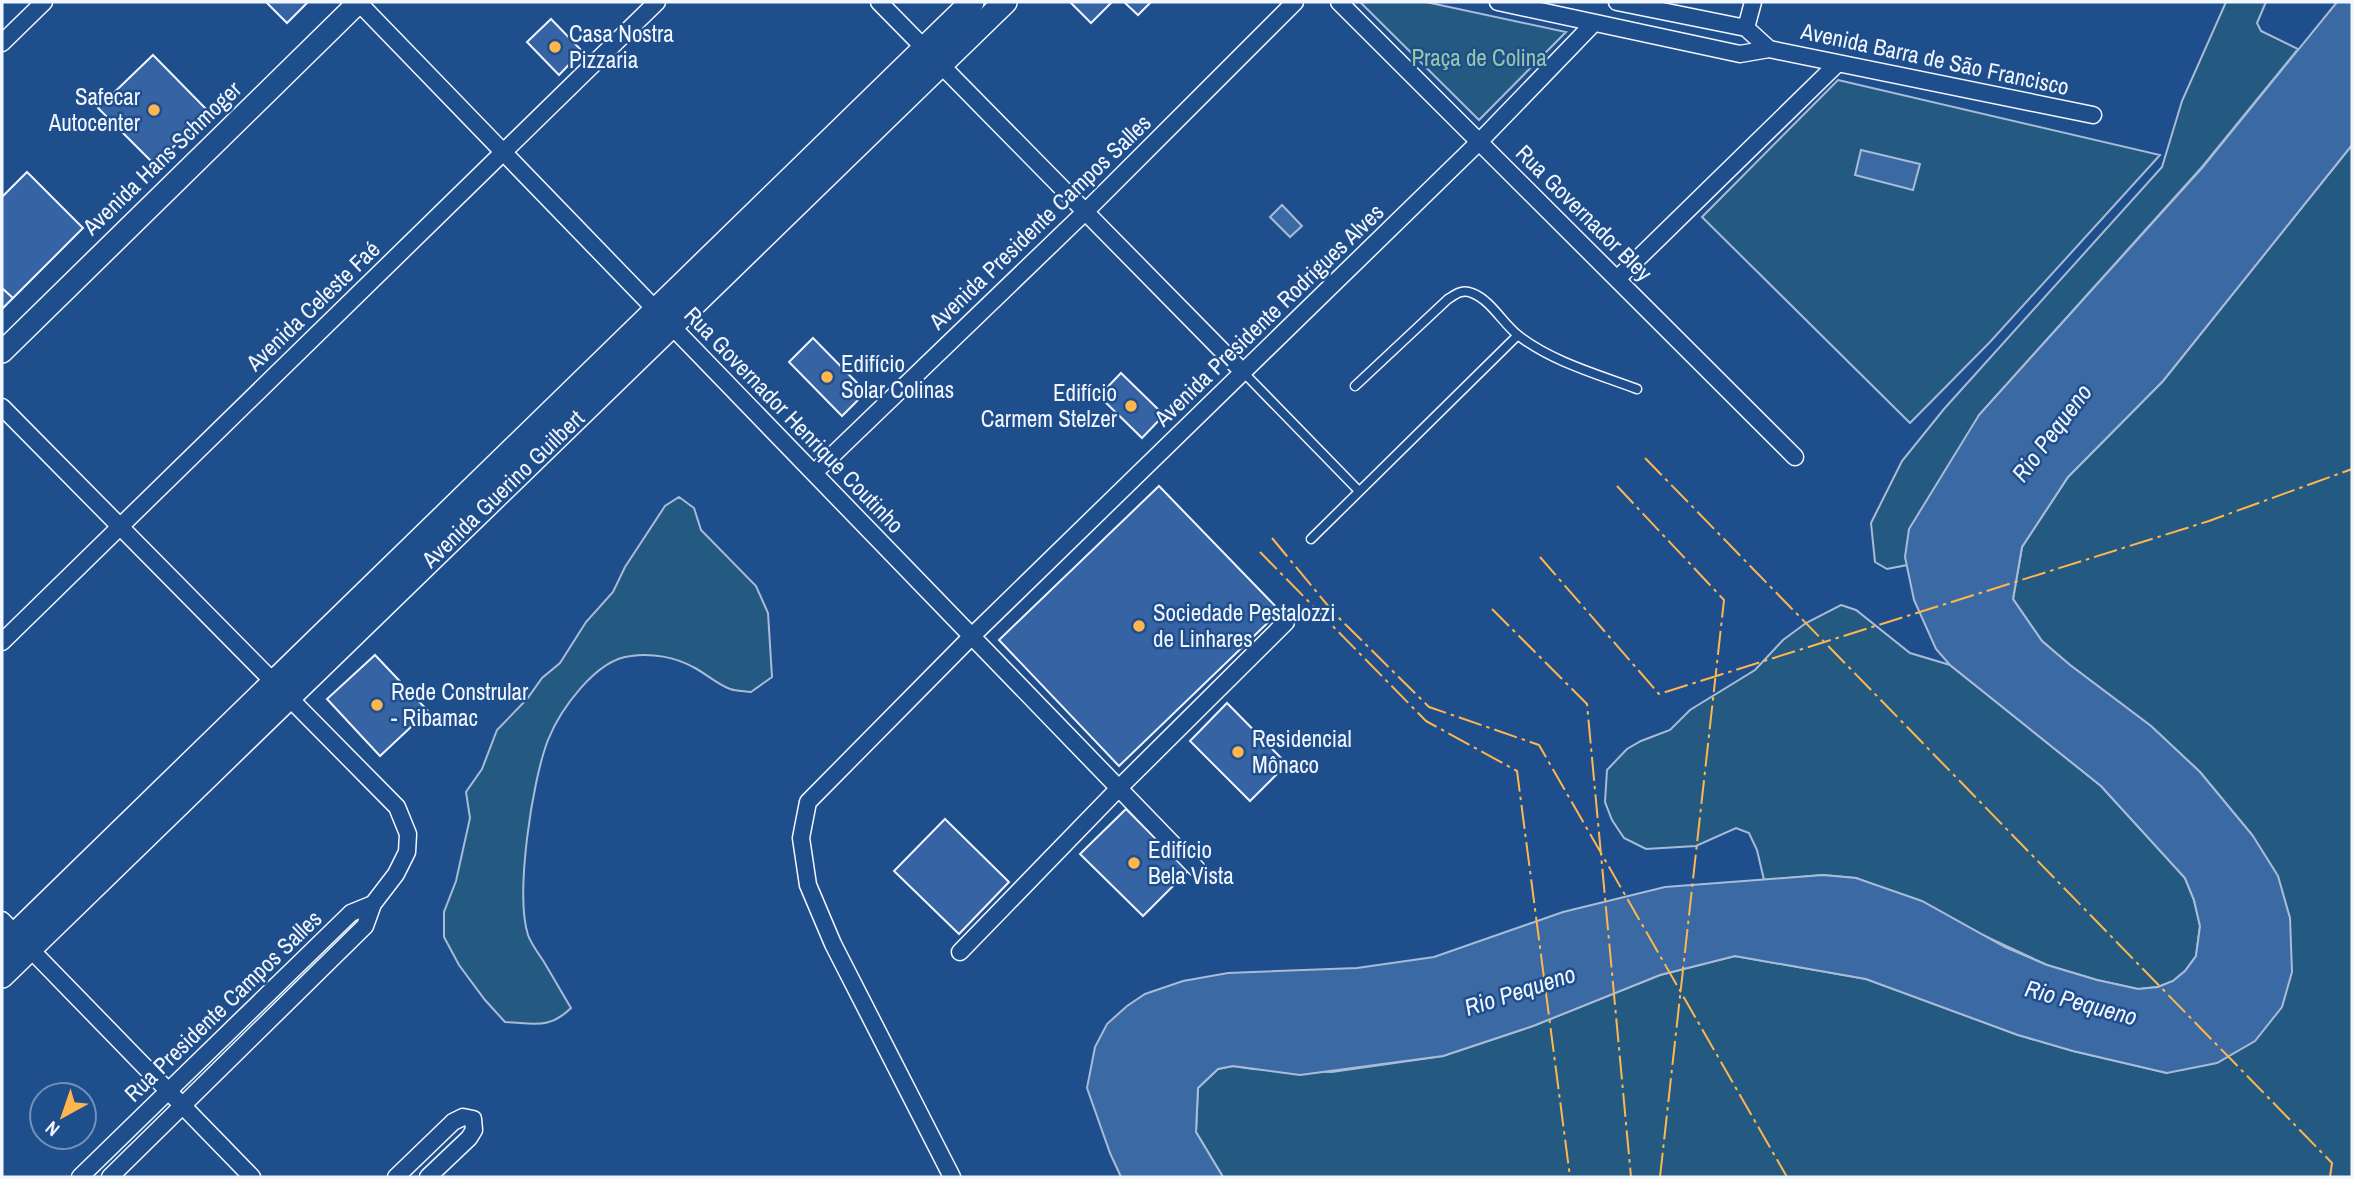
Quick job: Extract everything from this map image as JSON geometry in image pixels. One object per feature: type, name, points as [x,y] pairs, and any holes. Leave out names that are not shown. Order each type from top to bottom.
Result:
[{"type":"main road","name":"Avenida Guerino Guilbert","points":[[932,56],[972,2]]},
{"type":"main road","name":"Avenida Guerino Guilbert","points":[[2,976],[12,938],[281,690],[932,56],[1005,2]]},
{"type":"street","points":[[2,43],[44,2]]},
{"type":"street","name":"Avenida Hans Schmoger","points":[[2,332],[339,2]]},
{"type":"street","name":"Avenida Hans Schmoger","points":[[2,352],[359,2]]},
{"type":"street","name":"Rua Governador Henrique Coutinho","points":[[359,2],[1197,869]]},
{"type":"street","name":"Avenida Celeste Faé","points":[[2,642],[657,2]]},
{"type":"street","points":[[879,2],[1243,372]]},
{"type":"street","name":"Avenida Presidente Campos Salles","points":[[814,473],[1085,212],[1295,2]]},
{"type":"street","name":"Rua Governador Bley","points":[[1339,2],[1795,457]]},
{"type":"street","name":"Avenida Barra de São Francisco","points":[[1498,2],[1527,5],[1594,23],[1740,54],[1769,49],[2093,115]]},
{"type":"street","name":"Avenida Barra de São Francisco","points":[[1617,2],[1746,29],[1769,49]]},
{"type":"street","points":[[1746,29],[1753,2]]},
{"type":"street","name":"Avenida Presidente Rodrigues Alves","points":[[952,1177],[833,944],[808,885],[801,838],[808,802],[972,636],[1480,141],[1594,23]]},
{"type":"street","points":[[1618,278],[1838,62]]},
{"type":"street","points":[[2,407],[281,690]]},
{"type":"street","points":[[960,952],[1119,788],[1286,622]]},
{"type":"street","name":"Rua Presidente Campos Salles","points":[[110,1177],[365,926],[373,904],[396,874],[407,852],[408,834],[397,807],[281,690]]},
{"type":"street","name":"Rua Presidente Campos Salles","points":[[80,1177],[351,913],[373,904]]},
{"type":"street","points":[[12,938],[252,1177]]},
{"type":"street","points":[[396,1177],[453,1122],[463,1117],[473,1119],[474,1130],[469,1138],[428,1177]]},
{"type":"lane","points":[[1355,386],[1448,299],[1461,291],[1471,292],[1480,298],[1518,335],[1546,353],[1637,389]]},
{"type":"lane","points":[[1311,539],[1518,335]]},
{"type":"lane","points":[[1243,372],[1359,491]]},
{"type":"green space","name":"Praça de Colina","points":[[1360,2],[1426,2],[1566,32],[1479,120]]},
{"type":"green space","points":[[2226,2],[2266,2],[2257,23],[2261,31],[2298,49],[2202,167],[1979,415],[1907,565],[1887,569],[1875,562],[1871,523],[1902,461],[1944,409],[2162,167],[2182,101]]},
{"type":"green space","points":[[1838,80],[2160,155],[1990,342],[1910,423],[1702,217]]},
{"type":"green space","points":[[2352,145],[2352,1177],[1223,1177],[1196,1132],[1198,1088],[1218,1069],[1233,1066],[1332,1072],[1443,1056],[1533,1026],[1660,975],[1735,956],[1866,979],[2018,1035],[2167,1073],[2253,836],[2200,772],[2151,726],[2042,641],[2013,599],[2022,547],[2068,477],[2163,381]]},
{"type":"green space","points":[[679,497],[694,508],[701,530],[756,586],[768,613],[772,677],[751,692],[735,690],[725,687],[698,669],[671,658],[639,655],[618,659],[605,666],[570,701],[548,740],[536,782],[527,838],[523,893],[524,917],[529,938],[571,1008],[555,1020],[540,1024],[505,1022],[459,965],[444,937],[444,912],[456,881],[470,818],[466,792],[482,769],[497,730],[527,699],[542,678],[560,663],[586,622],[613,592],[625,567],[665,506]]},
{"type":"green space","points":[[1841,605],[1856,610],[1910,653],[1950,665],[2101,786],[2185,878],[2200,926],[2196,956],[2185,971],[2173,981],[2158,987],[2138,989],[2047,965],[1856,878],[1823,875],[1764,880],[1757,850],[1749,833],[1736,828],[1696,846],[1646,849],[1624,838],[1612,820],[1605,802],[1607,770],[1627,749],[1670,730],[1690,710],[1755,670],[1783,640],[1806,623]]},
{"type":"water","name":"Rio Pequeno","points":[[2337,2],[2352,2],[2352,145],[2163,381],[2068,477],[2022,547],[2013,599],[2042,641],[2151,726],[2200,772],[2253,836],[2278,876],[2290,918],[2292,972],[2282,1007],[2255,1041],[2217,1063],[2167,1073],[2018,1035],[1866,979],[1735,956],[1660,975],[1533,1026],[1443,1056],[1300,1075],[1233,1066],[1218,1069],[1198,1088],[1196,1132],[1223,1177],[1121,1177],[1087,1088],[1095,1047],[1107,1024],[1145,994],[1183,981],[1228,973],[1357,968],[1434,957],[1563,912],[1665,887],[1823,875],[1856,878],[1922,901],[2005,947],[2047,965],[2097,980],[2138,989],[2158,987],[2173,981],[2185,971],[2196,956],[2200,926],[2185,878],[2101,786],[1950,665],[1936,649],[1914,600],[1905,557],[1909,529],[1979,415],[2202,168]]},
{"type":"water","points":[[1861,150],[1920,164],[1913,190],[1855,175]]},
{"type":"water","points":[[1282,205],[1302,226],[1290,237],[1270,217]]},
{"type":"building","points":[[266,2],[308,2],[287,23]]},
{"type":"building","points":[[1070,2],[1112,2],[1091,23]]},
{"type":"building","points":[[1124,2],[1151,2],[1138,15]]},
{"type":"building","name":"Casa Nostra Pizzaria","points":[[551,19],[582,51],[559,75],[527,42]]},
{"type":"building","name":"Safecar Autocenter","points":[[153,55],[209,112],[155,165],[98,108]]},
{"type":"building","points":[[27,172],[83,228],[13,298],[2,288],[2,197]]},
{"type":"building","points":[[2,288],[13,298],[2,309]]},
{"type":"building","name":"Edifício Solar Colinas","points":[[813,338],[866,392],[842,416],[789,362]]},
{"type":"building","name":"Edifício Carmem Stelzer","points":[[1121,373],[1164,415],[1142,438],[1099,396]]},
{"type":"building","name":"Sociedade Pestalozzi de Linhares","points":[[1159,486],[1280,611],[1119,766],[999,640]]},
{"type":"building","name":"Rede Constrular - Ribamac","points":[[375,655],[428,711],[380,756],[327,699]]},
{"type":"building","name":"Residencial Mônaco","points":[[1227,703],[1287,764],[1250,801],[1190,741]]},
{"type":"building","name":"Edifício Bela Vista","points":[[1126,809],[1188,871],[1143,916],[1080,854]]},
{"type":"building","points":[[945,819],[1009,882],[959,934],[894,871]]},
{"type":"power","points":[[1645,458],[2332,1163],[2330,1177]]},
{"type":"power","points":[[1540,557],[1659,694],[2209,521],[2352,469]]},
{"type":"power","points":[[1617,486],[1724,600],[1660,1177]]},
{"type":"power","points":[[1272,538],[1334,613],[1429,707],[1539,745],[1787,1177]]},
{"type":"power","points":[[1260,552],[1426,721],[1517,771],[1570,1177]]},
{"type":"power","points":[[1492,609],[1587,704],[1631,1177]]},
{"type":"place","name":"Casa Nostra Pizzaria","points":[[555,47]]},
{"type":"place","name":"Safecar Autocenter","points":[[154,110]]},
{"type":"place","name":"Edifício Solar Colinas","points":[[827,377]]},
{"type":"place","name":"Edifício Carmem Stelzer","points":[[1131,406]]},
{"type":"place","name":"Sociedade Pestalozzi de Linhares","points":[[1139,626]]},
{"type":"place","name":"Rede Constrular - Ribamac","points":[[377,705]]},
{"type":"place","name":"Residencial Mônaco","points":[[1238,752]]},
{"type":"place","name":"Edifício Bela Vista","points":[[1134,863]]}]
